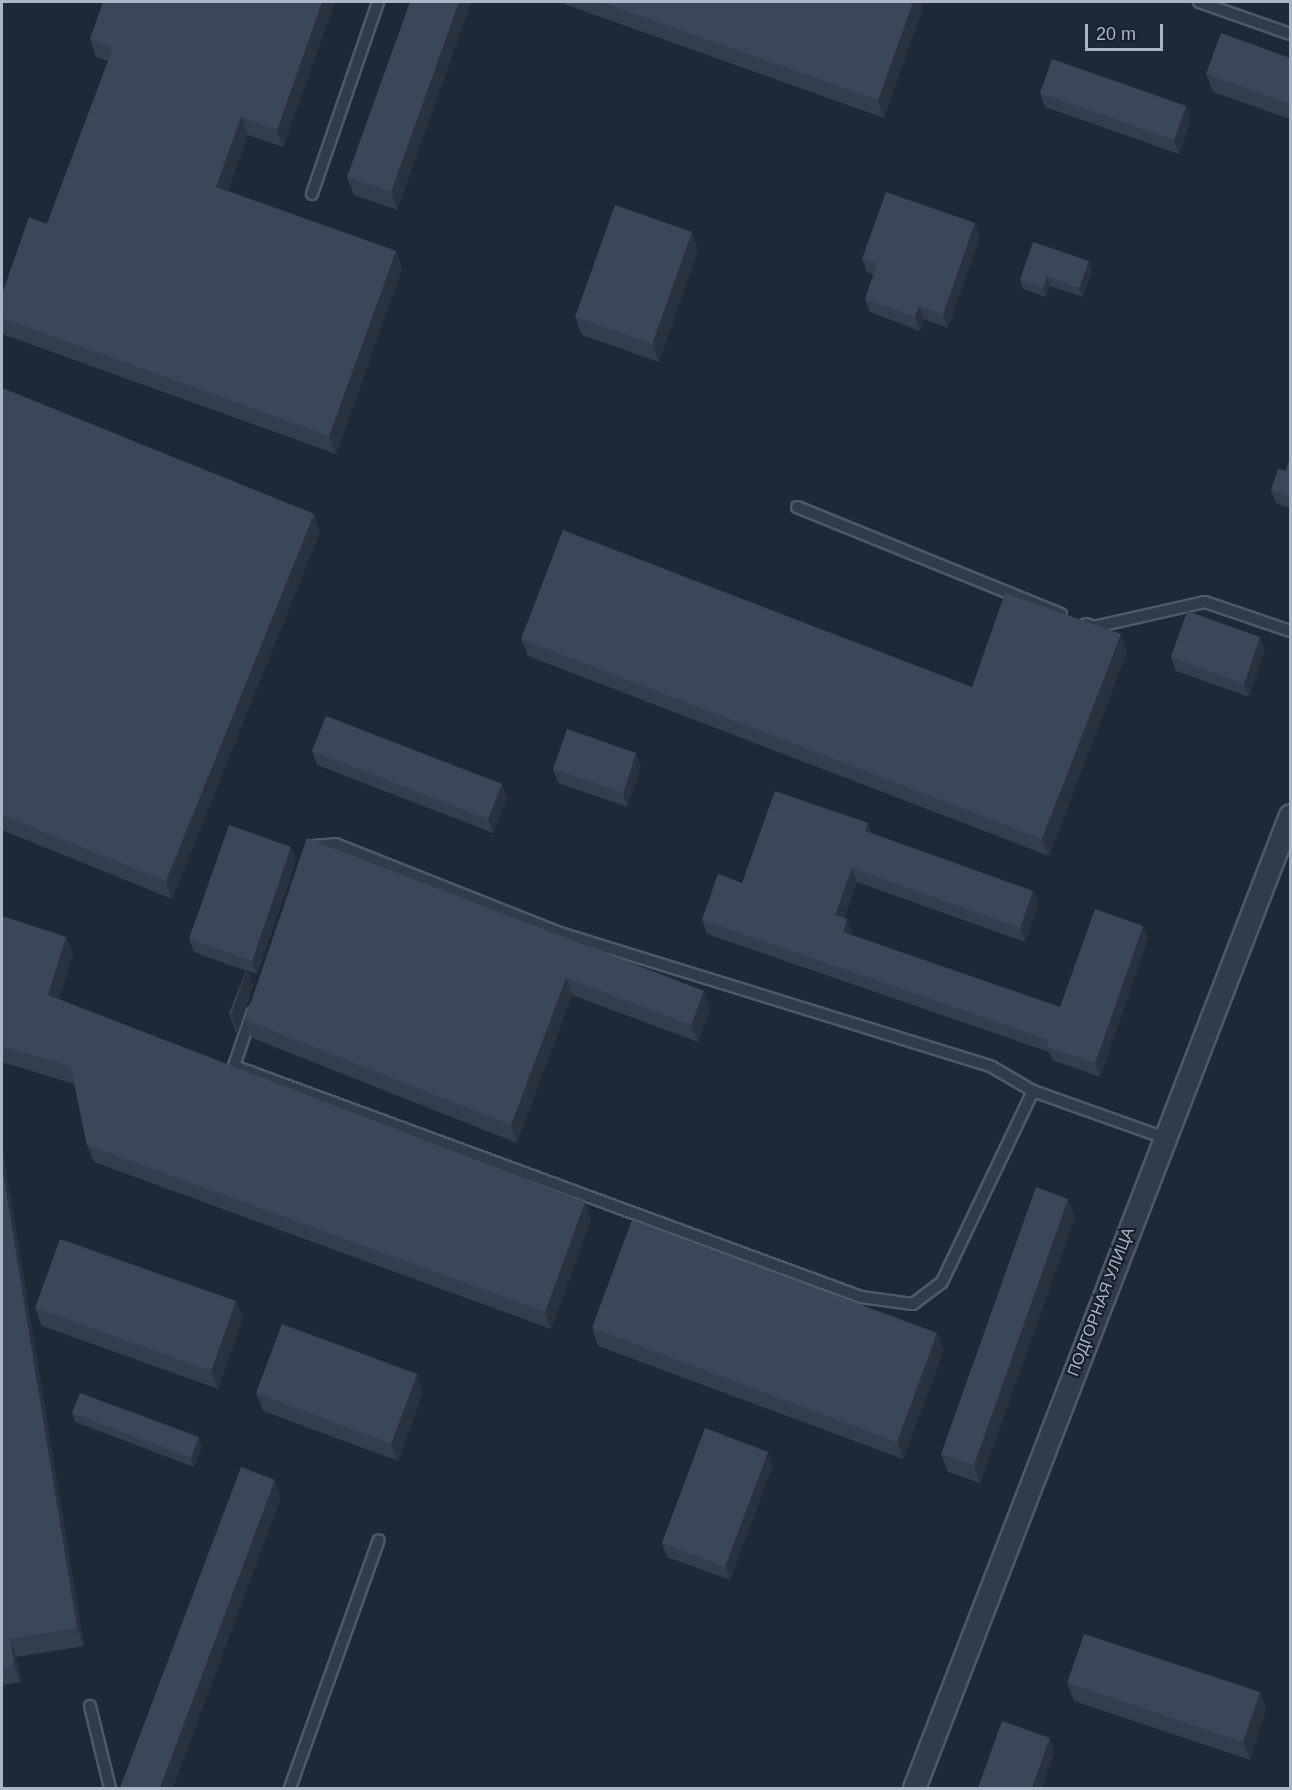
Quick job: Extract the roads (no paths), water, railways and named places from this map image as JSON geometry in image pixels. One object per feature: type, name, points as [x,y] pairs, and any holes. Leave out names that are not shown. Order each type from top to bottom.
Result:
[{"type":"street","name":"ПОДГОРНАЯ УЛИЦА","points":[[914,1788],[1290,815]]},
{"type":"lane","points":[[312,194],[378,2]]},
{"type":"lane","points":[[1199,2],[1290,34]]},
{"type":"lane","points":[[797,507],[1094,627],[1205,602],[1290,631]]},
{"type":"lane","points":[[305,857],[309,846],[335,844],[557,932],[992,1067],[1033,1090],[1165,1138]]},
{"type":"lane","points":[[256,1000],[234,1066],[861,1297],[913,1304],[942,1282],[1033,1090]]},
{"type":"lane","points":[[290,1788],[380,1540]]},
{"type":"lane","points":[[90,1706],[110,1788]]}]
